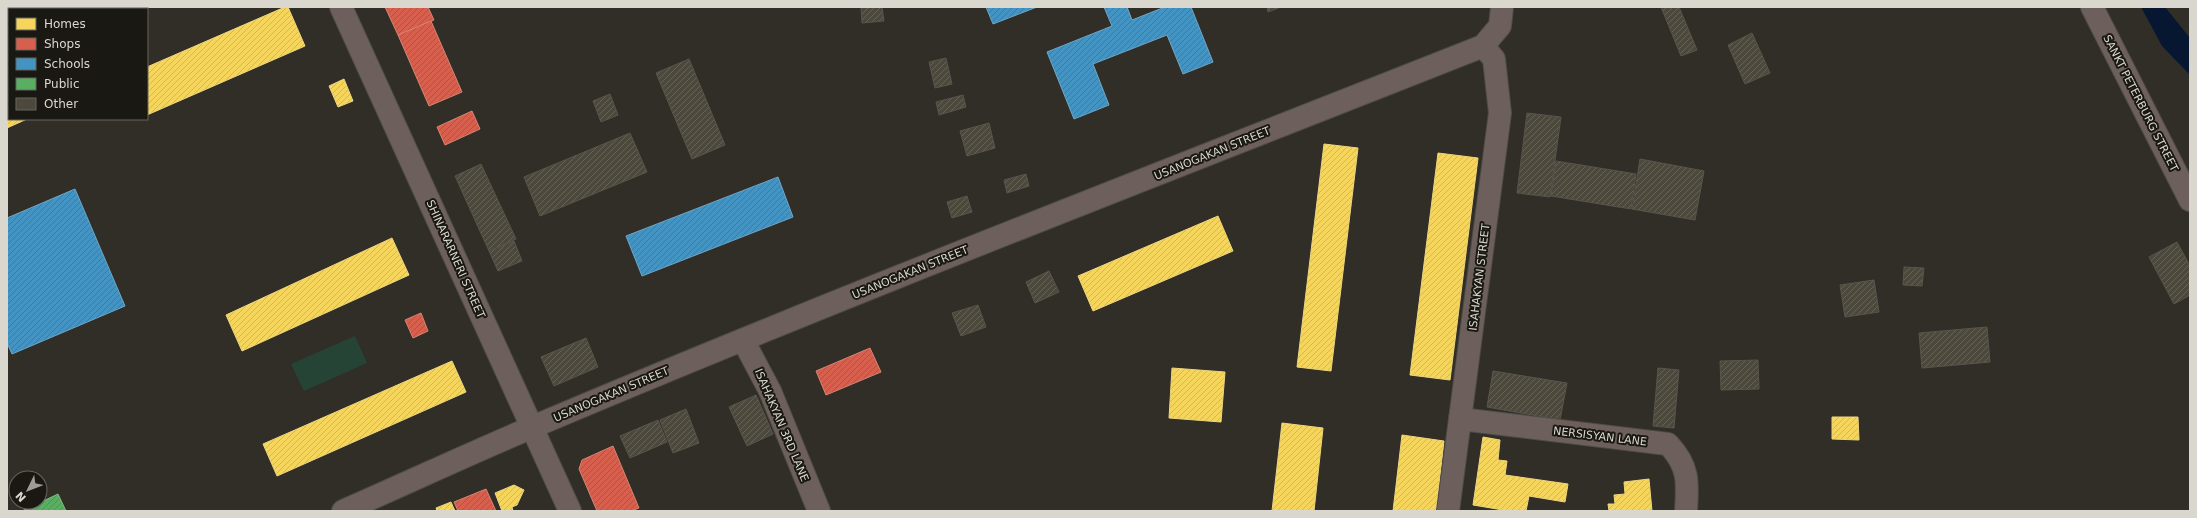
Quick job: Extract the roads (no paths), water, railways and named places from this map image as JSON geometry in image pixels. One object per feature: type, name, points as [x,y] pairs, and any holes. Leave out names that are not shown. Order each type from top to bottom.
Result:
[{"type":"street","name":"SHINARARNERI STREET","points":[[341,7],[570,511]]},
{"type":"street","points":[[1483,46],[1500,26],[1502,7]]},
{"type":"street","name":"SANKT PETERBURG STREET","points":[[2092,7],[2190,200]]},
{"type":"street","name":"USANOGAKAN STREET","points":[[343,511],[532,427],[941,259],[1483,46]]},
{"type":"street","name":"ISAHAKYAN STREET","points":[[1448,511],[1500,113],[1494,59],[1483,46]]},
{"type":"street","name":"ISAHAKYAN 3RD LANE","points":[[743,340],[770,391],[819,511]]},
{"type":"street","name":"NERSISYAN LANE","points":[[1460,419],[1668,444],[1678,455],[1686,471],[1688,486],[1686,511]]},
{"type":"water","points":[[2141,7],[2165,7],[2190,38],[2190,75],[2162,46]]}]
